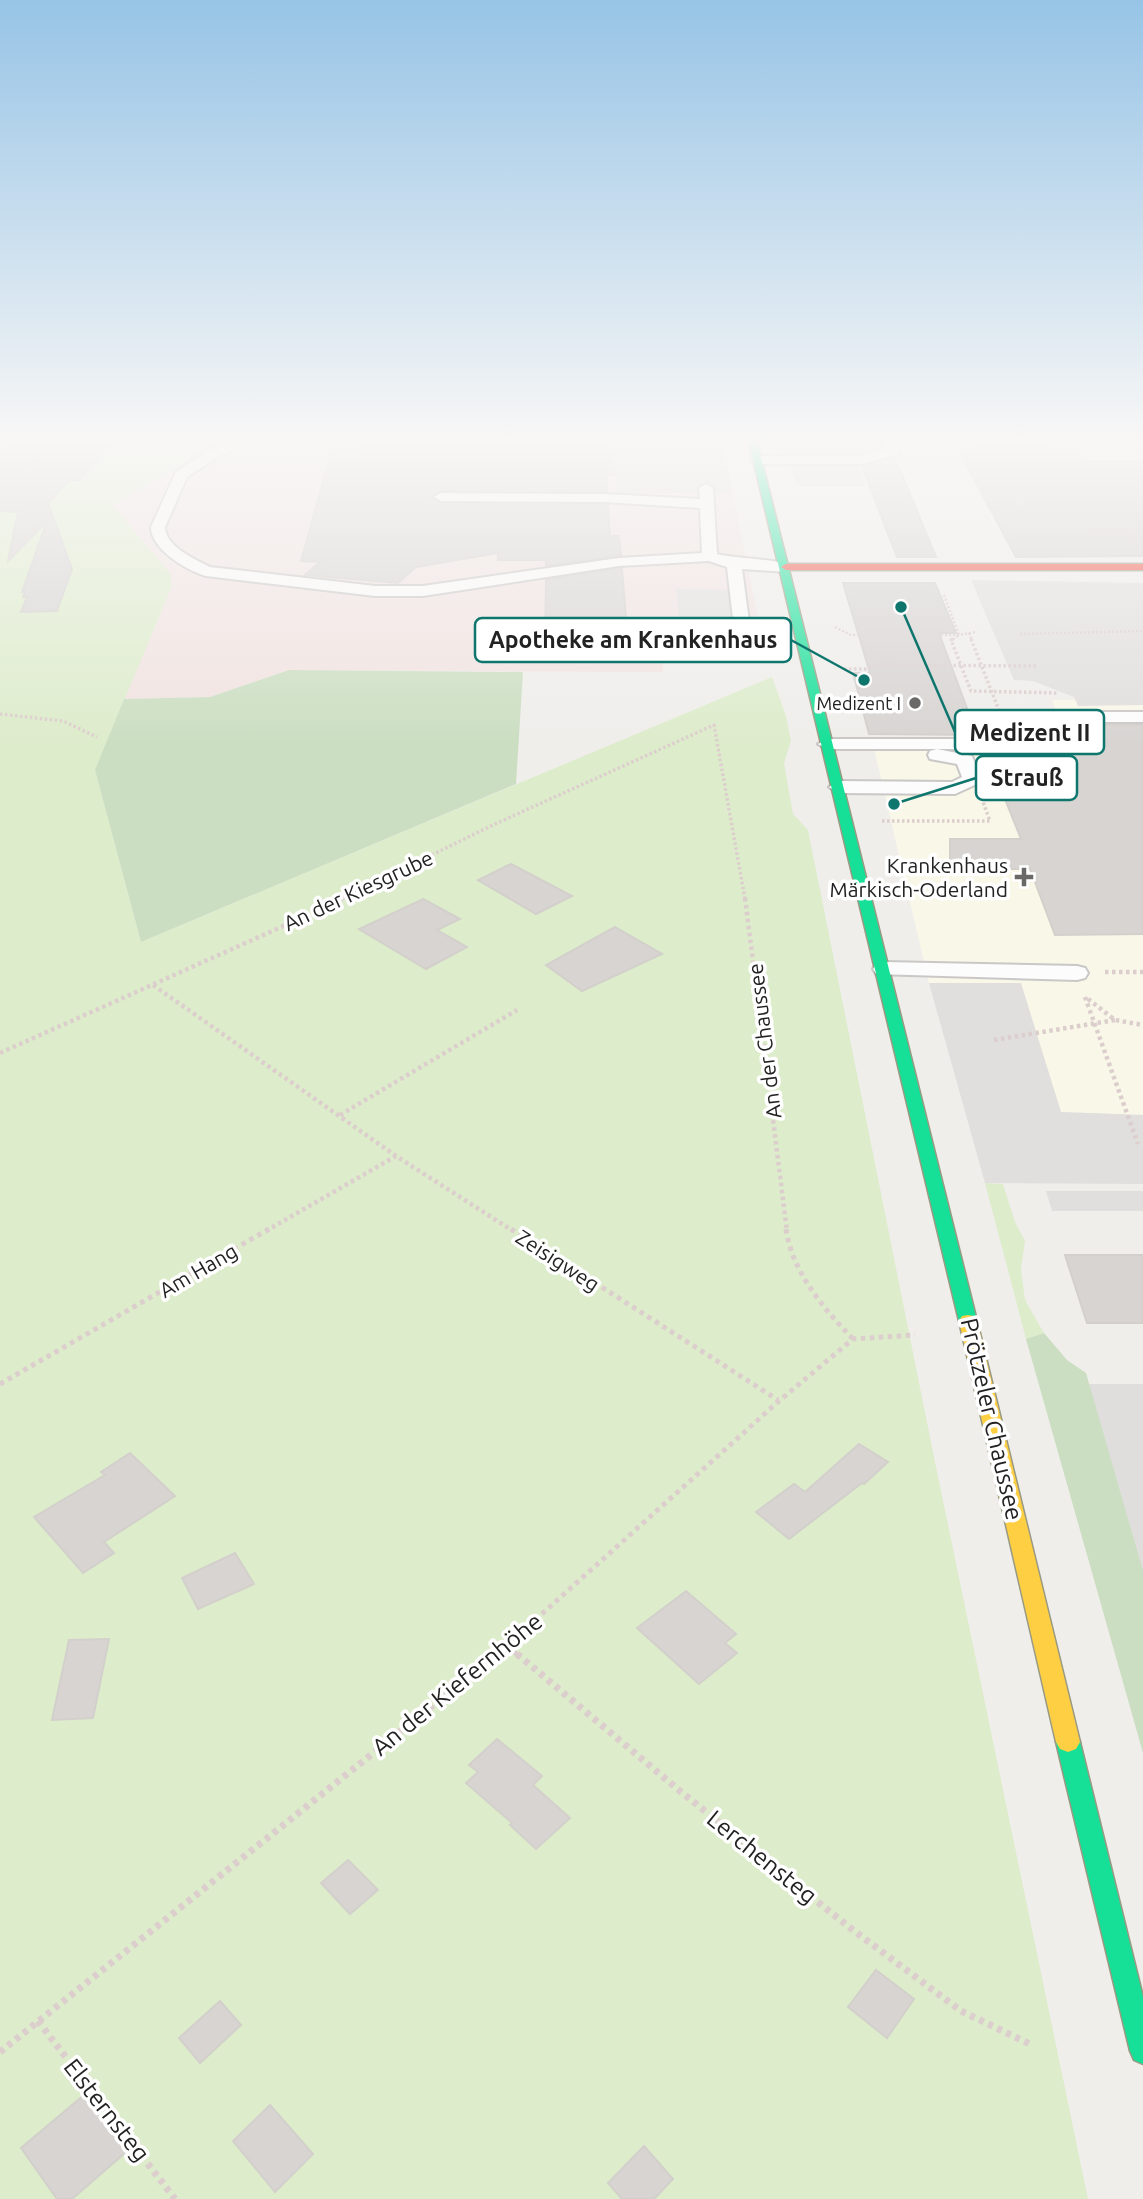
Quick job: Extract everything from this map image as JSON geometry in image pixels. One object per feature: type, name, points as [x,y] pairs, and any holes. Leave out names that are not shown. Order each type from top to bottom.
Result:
[{"type":"main road","name":"Prötzeler Chaussee","points":[[779,541],[1143,2051]]},
{"type":"main road","points":[[786,567],[1143,567]]},
{"type":"lane","points":[[162,541],[188,562],[206,571],[403,592],[546,575],[619,562],[710,557],[734,564],[786,567]]},
{"type":"lane","points":[[709,541],[710,557]]},
{"type":"lane","points":[[734,564],[743,636]]},
{"type":"lane","points":[[1054,733],[1072,717],[1143,717]]},
{"type":"lane","points":[[829,749],[1013,744],[1054,733],[1084,732]]},
{"type":"lane","points":[[829,749],[946,755],[965,760],[972,779],[955,788],[838,787]]},
{"type":"lane","points":[[884,970],[1077,973]]},
{"type":"path","points":[[935,568],[959,635]]},
{"type":"path","points":[[835,627],[850,635],[959,635],[976,632]]},
{"type":"path","points":[[1020,634],[1143,631]]},
{"type":"path","points":[[969,633],[1013,744]]},
{"type":"path","points":[[959,635],[951,640],[971,691],[1059,693],[1058,689]]},
{"type":"path","points":[[836,669],[865,669],[879,665],[1036,666]]},
{"type":"path","points":[[0,714],[61,720],[85,728],[97,737]]},
{"type":"path","name":"An der Kiesgrube","points":[[0,1053],[714,725]]},
{"type":"path","name":"An der Chaussee","points":[[714,725],[732,810],[758,981],[788,1241],[801,1275],[824,1310],[853,1339]]},
{"type":"path","points":[[882,821],[990,821],[987,812]]},
{"type":"path","points":[[1042,972],[1085,997],[1115,1020]]},
{"type":"path","points":[[1138,1144],[1077,973],[1143,972]]},
{"type":"path","name":"Zeisigweg","points":[[153,984],[396,1156],[779,1401]]},
{"type":"path","points":[[340,1115],[517,1010]]},
{"type":"path","points":[[994,1040],[1094,1022],[1115,1020],[1143,1025]]},
{"type":"path","name":"Am Hang","points":[[0,1384],[396,1156]]},
{"type":"path","points":[[853,1339],[915,1335]]},
{"type":"path","name":"An der Kiefernhöhe","points":[[0,2052],[507,1646],[779,1401],[853,1339]]},
{"type":"path","name":"Lerchensteg","points":[[507,1646],[680,1791],[849,1927],[961,2011],[1032,2045]]},
{"type":"path","name":"Elsternsteg","points":[[38,2021],[175,2199]]},
{"type":"shaded area","points":[[138,541],[742,541],[767,659],[662,660],[663,672],[289,670],[210,697],[124,699],[172,586]]},
{"type":"shaded area","points":[[971,580],[1143,583],[1143,705],[1078,706],[1074,697],[1033,681],[1014,680]]},
{"type":"shaded area","points":[[676,589],[746,590],[755,646],[683,645]]},
{"type":"shaded area","name":"Krankenhaus Märkisch-Oderland","points":[[1052,700],[1143,700],[1143,1115],[1061,1112],[1020,983],[929,983],[872,740],[1066,742]]},
{"type":"shaded area","points":[[929,983],[1021,983],[1061,1112],[1143,1115],[1143,1184],[985,1183]]},
{"type":"shaded area","points":[[1046,1191],[1143,1191],[1143,1211],[1052,1211]]},
{"type":"shaded area","points":[[1042,1384],[1143,1384],[1143,1663]]},
{"type":"green space","points":[[0,541],[142,541],[170,573],[172,586],[95,770],[141,942],[772,677],[786,716],[791,741],[784,763],[793,814],[808,830],[935,1462],[1088,2199],[0,2199]]},
{"type":"green space","points":[[289,670],[523,672],[516,784],[141,942],[95,770],[124,699],[210,697]]},
{"type":"green space","points":[[985,1183],[1003,1184],[1015,1222],[1025,1241],[1021,1269],[1025,1300],[1044,1333],[1026,1339]]},
{"type":"green space","points":[[1044,1333],[1067,1360],[1086,1373],[1143,1571],[1143,1753],[1026,1339]]},
{"type":"building","points":[[12,541],[28,541],[8,561]]},
{"type":"building","points":[[40,541],[62,541],[72,569],[57,611],[21,612],[27,597],[23,597],[25,592],[22,592]]},
{"type":"building","points":[[307,541],[619,541],[621,555],[546,566],[546,560],[498,560],[498,553],[416,567],[398,583],[305,575],[320,562],[301,561]]},
{"type":"building","points":[[891,541],[929,541],[936,557],[897,557]]},
{"type":"building","points":[[1007,541],[1143,541],[1143,556],[1016,557]]},
{"type":"building","points":[[622,568],[628,645],[545,645],[546,580]]},
{"type":"building","points":[[843,583],[935,583],[956,633],[939,633],[977,735],[869,734],[853,673],[870,673]]},
{"type":"building","name":"Krankenhaus Märkisch-Oderland","points":[[1080,725],[1143,725],[1143,934],[1055,935],[1030,869],[950,869],[950,839],[1021,839],[987,754],[1094,754]]},
{"type":"building","points":[[511,864],[572,896],[536,914],[478,880]]},
{"type":"building","points":[[423,899],[460,919],[437,930],[467,947],[426,969],[359,929]]},
{"type":"building","points":[[615,927],[662,954],[582,991],[546,965]]},
{"type":"building","points":[[1065,1255],[1143,1255],[1143,1323],[1087,1323]]},
{"type":"building","points":[[859,1444],[888,1462],[864,1484],[789,1539],[756,1512],[794,1484],[805,1492]]},
{"type":"building","points":[[130,1453],[175,1496],[104,1542],[114,1553],[83,1573],[34,1517],[105,1475],[101,1472]]},
{"type":"building","points":[[235,1553],[254,1584],[198,1609],[182,1578]]},
{"type":"building","points":[[686,1591],[736,1634],[725,1643],[737,1653],[699,1684],[637,1628]]},
{"type":"building","points":[[109,1639],[93,1718],[52,1720],[69,1640]]},
{"type":"building","points":[[497,1739],[542,1776],[533,1785],[570,1818],[536,1849],[510,1825],[512,1823],[466,1783],[478,1772],[469,1765]]},
{"type":"building","points":[[348,1860],[378,1890],[350,1914],[321,1883]]},
{"type":"building","points":[[876,1970],[914,1999],[887,2038],[848,2007]]},
{"type":"building","points":[[220,2001],[241,2025],[200,2063],[179,2038]]},
{"type":"building","points":[[84,2095],[126,2152],[72,2199],[57,2199],[21,2148]]},
{"type":"building","points":[[270,2105],[313,2154],[275,2192],[233,2141]]},
{"type":"building","points":[[644,2146],[673,2179],[654,2199],[622,2199],[608,2183]]},
{"type":"traffic: fast","points":[[777,541],[968,1321]]},
{"type":"traffic: fast","points":[[1068,1742],[1143,2051]]},
{"type":"traffic: slow","points":[[968,1321],[1068,1742]]},
{"type":"traffic: jam","points":[[786,567],[1143,567]]},
{"type":"place","name":"Medizent II","points":[[901,607]]},
{"type":"place","name":"Apotheke am Krankenhaus","points":[[864,680]]},
{"type":"place","name":"Medizent I","points":[[915,703]]},
{"type":"place","name":"Strauß","points":[[894,804]]},
{"type":"place","name":"Krankenhaus Märkisch-Oderland","points":[[1024,877]]}]
